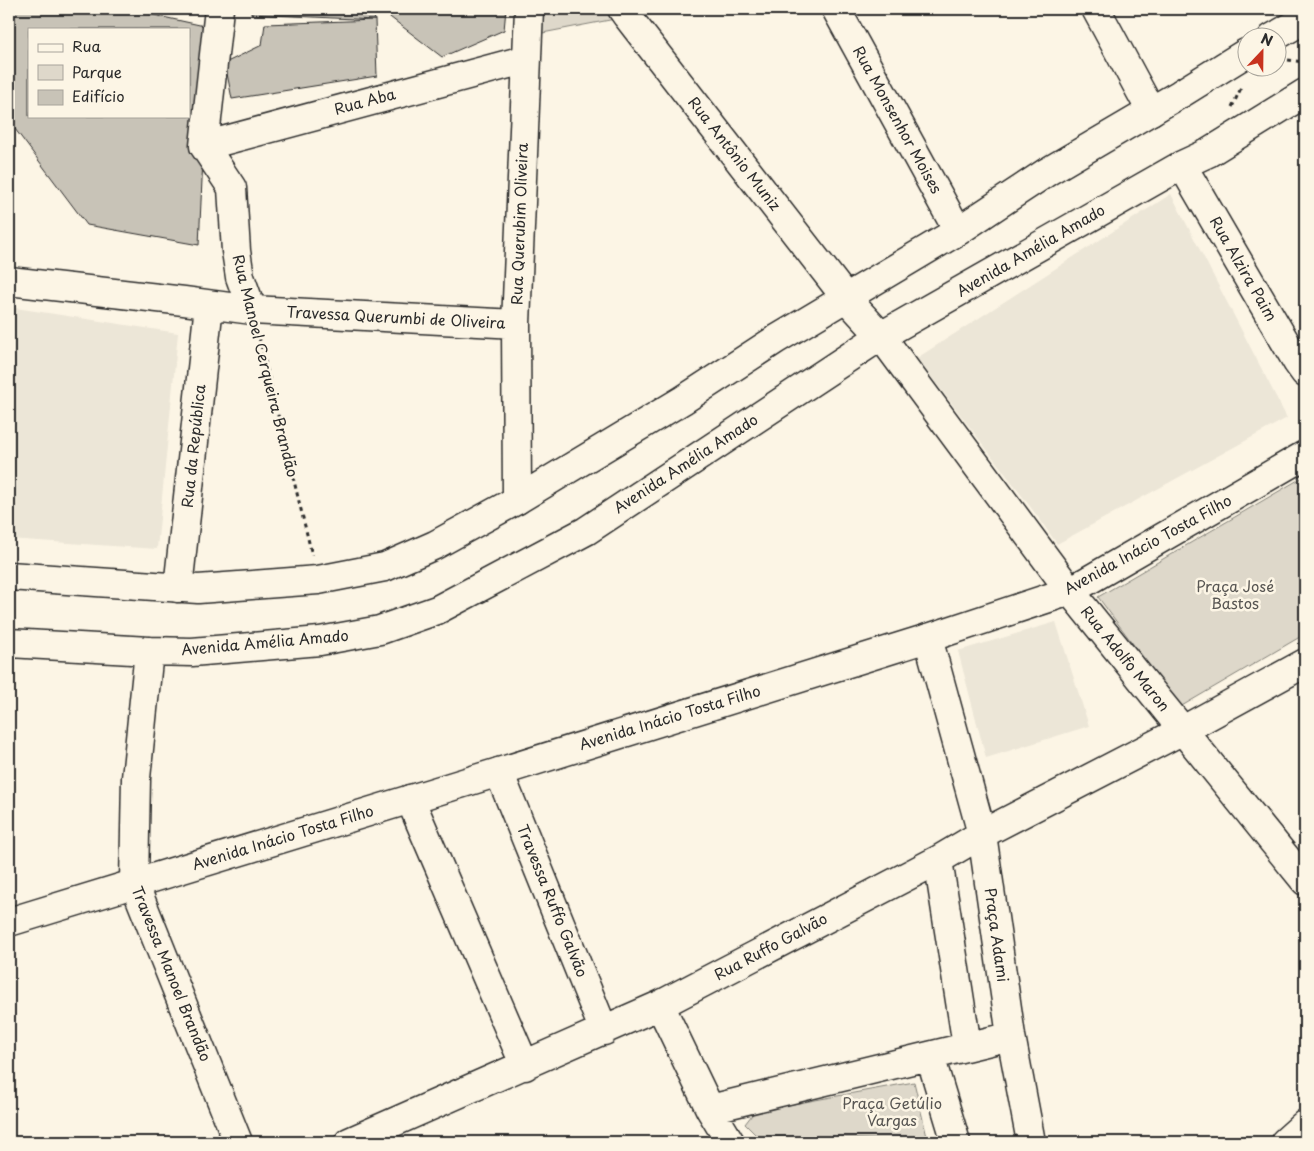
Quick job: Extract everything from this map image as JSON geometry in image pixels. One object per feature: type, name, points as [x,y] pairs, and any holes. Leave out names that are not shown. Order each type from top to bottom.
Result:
[{"type":"street","points":[[204,146],[219,9]]},
{"type":"street","name":"Rua Querubim Oliveira","points":[[517,500],[516,324],[529,9]]},
{"type":"street","name":"Rua Monsenhor Moises","points":[[836,9],[958,231]]},
{"type":"street","points":[[1096,9],[1151,111]]},
{"type":"street","name":"Rua Antônio Muniz","points":[[630,11],[846,298],[882,336]]},
{"type":"street","points":[[1286,40],[1305,18]]},
{"type":"street","name":"Rua Aba","points":[[204,146],[527,59]]},
{"type":"street","points":[[9,576],[198,589],[318,580],[385,567],[435,545],[517,500],[683,400],[775,340],[958,231],[1047,172],[1236,59]]},
{"type":"street","name":"Avenida Amélia Amado","points":[[9,643],[192,652],[320,641],[380,630],[437,610],[586,531],[882,336],[1182,165],[1208,153],[1305,93]]},
{"type":"street","name":"Rua Manoel Cerqueira Brandão","points":[[204,146],[232,188],[236,250],[240,278],[252,310]]},
{"type":"street","name":"Rua Alzira Paim","points":[[1182,165],[1303,364]]},
{"type":"street","name":"Travessa Querumbi de Oliveira","points":[[9,281],[174,299],[252,310],[516,324]]},
{"type":"street","name":"Rua da República","points":[[178,588],[209,305]]},
{"type":"street","name":"Rua Adolfo Maron","points":[[882,336],[1070,591],[1305,881]]},
{"type":"street","name":"Avenida Inácio Tosta Filho","points":[[9,922],[499,772],[928,638],[1070,591],[1305,455]]},
{"type":"street","name":"Praça Adami","points":[[928,638],[982,834],[1011,1036],[1031,1142]]},
{"type":"street","name":"Travessa Manoel Brandão","points":[[149,651],[136,778],[134,883],[238,1142]]},
{"type":"street","name":"Rua Ruffo Galvão","points":[[349,1142],[394,1133],[525,1066],[660,1006],[938,860],[982,834],[1183,730],[1305,663]]},
{"type":"street","name":"Travessa Ruffo Galvão","points":[[499,772],[604,1031]]},
{"type":"street","points":[[410,799],[525,1066]]},
{"type":"street","points":[[938,860],[968,1046]]},
{"type":"street","points":[[660,1006],[710,1108],[730,1142]]},
{"type":"street","points":[[710,1108],[1011,1036]]},
{"type":"street","points":[[930,1056],[956,1142]]},
{"type":"street","points":[[1285,1142],[1305,1124]]},
{"type":"path","points":[[1286,53],[1305,62]]},
{"type":"path","name":"Rua Manoel Cerqueira Brandão","points":[[252,310],[318,580]]},
{"type":"shaded area","points":[[1171,194],[1287,418],[1057,544],[917,358]]},
{"type":"shaded area","points":[[9,307],[178,333],[157,549],[9,539]]},
{"type":"shaded area","points":[[1056,622],[1089,726],[986,758],[958,651]]},
{"type":"green space","points":[[528,9],[610,9],[615,19],[527,36]]},
{"type":"green space","name":"Praça José Bastos","points":[[1305,476],[1305,634],[1180,707],[1098,597]]},
{"type":"green space","name":"Praça Getúlio Vargas","points":[[914,1082],[928,1141],[757,1136],[745,1124],[755,1111]]},
{"type":"building","points":[[9,9],[126,9],[209,27],[199,245],[87,225],[9,121]]},
{"type":"building","points":[[252,9],[372,9],[375,20],[251,14]]},
{"type":"building","points":[[385,9],[506,9],[504,30],[442,57],[386,14]]},
{"type":"building","points":[[375,20],[377,76],[232,99],[225,63],[262,45],[265,24]]}]
